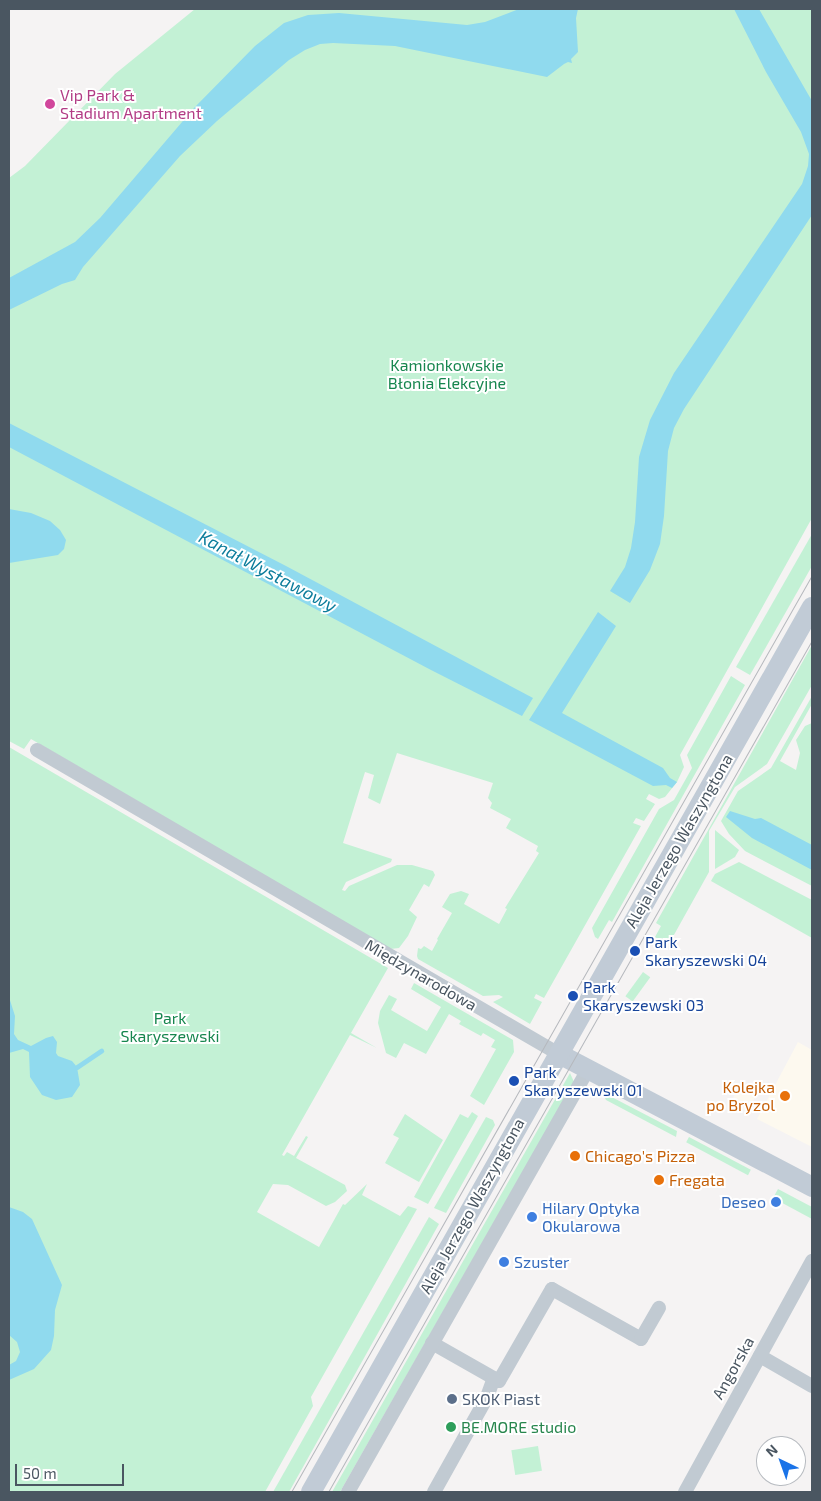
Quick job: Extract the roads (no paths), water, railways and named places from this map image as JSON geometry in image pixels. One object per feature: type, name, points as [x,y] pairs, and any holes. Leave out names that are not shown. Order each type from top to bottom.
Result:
[{"type":"main road","name":"Aleja Jerzego Waszyngtona","points":[[311,1492],[812,607]]},
{"type":"main road","name":"Międzynarodowa","points":[[559,1054],[812,1187]]},
{"type":"street","name":"Międzynarodowa","points":[[37,750],[559,1054]]},
{"type":"street","name":"Aleja Jerzego Waszyngtona","points":[[348,1492],[588,1070]]},
{"type":"street","name":"Angorska","points":[[684,1492],[812,1261]]},
{"type":"street","points":[[432,1343],[500,1381],[552,1289],[641,1338],[659,1308]]},
{"type":"street","points":[[760,1356],[812,1386]]},
{"type":"street","points":[[434,1492],[487,1397],[494,1378]]},
{"type":"water","points":[[519,9],[578,9],[576,18],[578,52],[571,59],[572,63],[564,64],[547,77],[395,46],[333,43],[320,44],[305,50],[289,60],[217,121],[180,156],[83,267],[75,280],[62,284],[9,310],[9,278],[75,242],[100,218],[194,108],[255,46],[284,23],[308,15],[339,13],[467,25],[485,22]]},
{"type":"water","points":[[734,9],[759,9],[812,101],[812,215],[684,409],[674,428],[668,451],[664,516],[660,544],[650,570],[630,603],[610,591],[625,567],[631,548],[635,522],[639,457],[650,420],[674,373],[802,184],[808,166],[809,154],[801,132],[766,72]]},
{"type":"water","name":"Kanał Wystawowy","points":[[9,423],[286,566],[533,698],[522,716],[431,670],[9,447]]},
{"type":"water","points":[[9,509],[31,513],[50,521],[60,530],[66,540],[64,549],[58,555],[9,563]]},
{"type":"water","points":[[598,612],[616,626],[562,713],[663,768],[670,778],[677,782],[672,788],[666,785],[653,786],[529,720]]},
{"type":"water","points":[[730,811],[755,819],[761,818],[812,845],[812,870],[752,838],[726,817]]},
{"type":"water","points":[[9,997],[15,1016],[14,1034],[18,1040],[31,1046],[53,1036],[57,1042],[56,1053],[58,1056],[72,1061],[77,1067],[80,1085],[72,1097],[56,1100],[42,1095],[30,1077],[29,1052],[23,1049],[9,1053]]},
{"type":"water","points":[[9,1207],[23,1212],[32,1219],[62,1285],[55,1310],[54,1336],[51,1350],[34,1369],[9,1380],[9,1365],[16,1361],[20,1352],[17,1342],[9,1335]]},
{"type":"waterway","points":[[77,1067],[101,1051]]},
{"type":"tram line","points":[[291,1492],[812,575]]},
{"type":"tram line","points":[[328,1492],[812,640]]},
{"type":"place","name":"Vip Park & Stadium Apartment","points":[[50,104]]},
{"type":"place","name":"Park Skaryszewski 04","points":[[635,951]]},
{"type":"place","name":"Park Skaryszewski 03","points":[[573,996]]},
{"type":"place","name":"Park Skaryszewski 01","points":[[514,1081]]},
{"type":"place","name":"Kolejka po Bryzol","points":[[785,1096]]},
{"type":"place","name":"Chicago's Pizza","points":[[575,1156]]},
{"type":"place","name":"Fregata","points":[[659,1180]]},
{"type":"place","name":"Deseo","points":[[776,1202]]},
{"type":"place","name":"Hilary Optyka Okularowa","points":[[532,1217]]},
{"type":"place","name":"Szuster","points":[[504,1262]]},
{"type":"place","name":"SKOK Piast","points":[[452,1399]]},
{"type":"place","name":"BE.MORE studio","points":[[451,1427]]},
{"type":"park label","name":"Kamionkowskie Błonia Elekcyjne","points":[[447,374]]},
{"type":"park label","name":"Park Skaryszewski","points":[[170,1027]]}]
